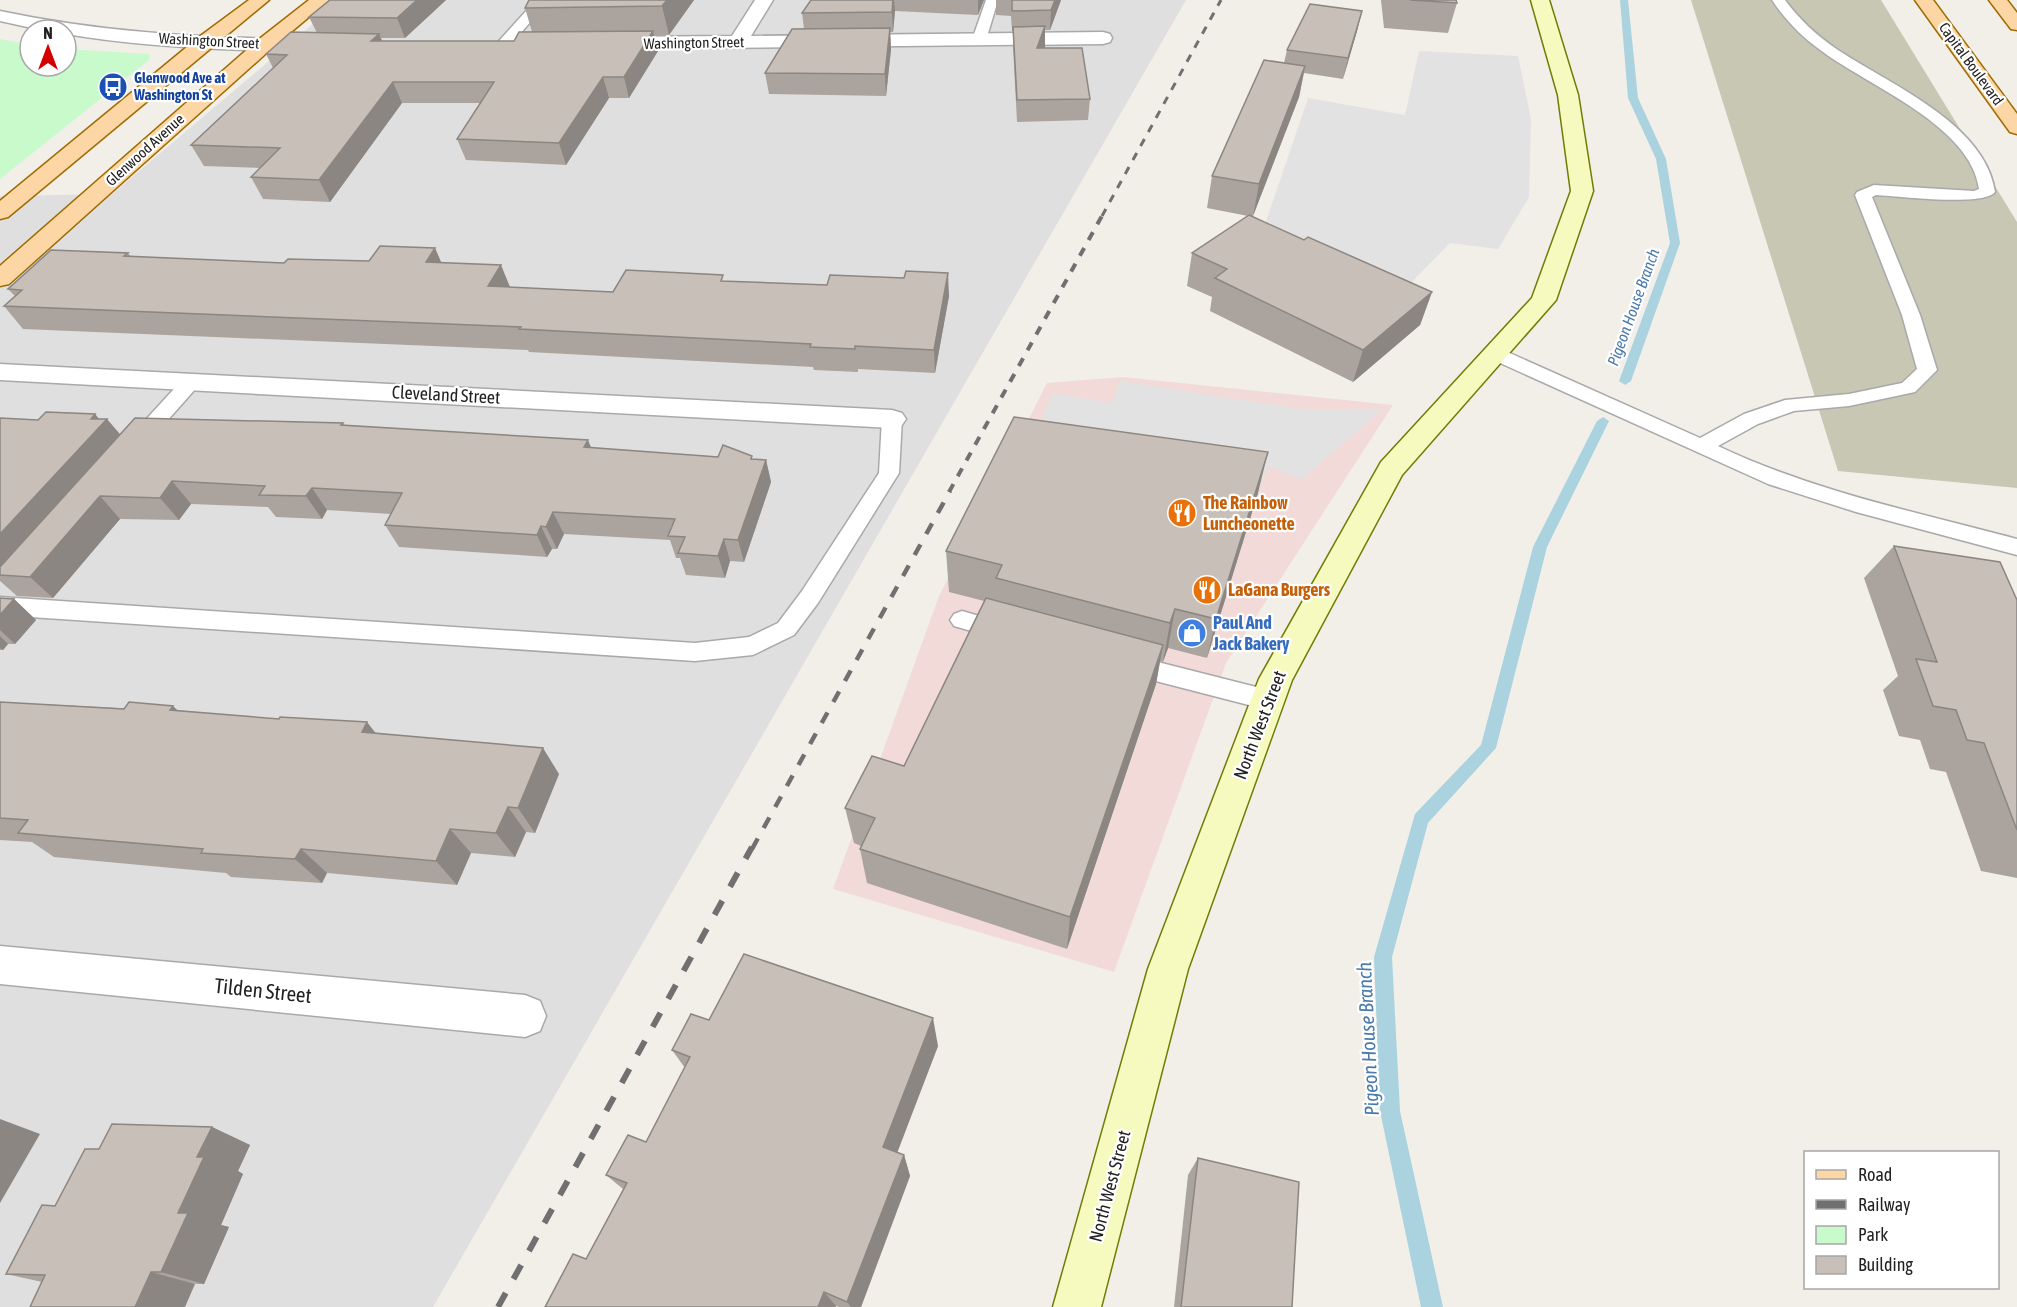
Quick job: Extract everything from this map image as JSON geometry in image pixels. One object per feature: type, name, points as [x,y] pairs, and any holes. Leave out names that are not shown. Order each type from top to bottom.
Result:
[{"type":"main road","points":[[0,212],[206,41],[260,0]]},
{"type":"main road","name":"Glenwood Avenue","points":[[0,279],[265,44],[320,0]]},
{"type":"main road","name":"Capital Boulevard","points":[[1924,0],[2017,128]]},
{"type":"main road","points":[[1998,0],[2017,25]]},
{"type":"street","points":[[738,42],[764,0]]},
{"type":"street","name":"North West Street","points":[[1077,1307],[1168,969],[1276,679],[1391,469],[1544,300],[1582,191],[1568,95],[1540,0]]},
{"type":"street","name":"Washington Street","points":[[0,16],[55,28],[206,41],[320,45]]},
{"type":"street","name":"Washington Street","points":[[587,44],[1103,38]]},
{"type":"street","points":[[482,45],[528,44]]},
{"type":"street","name":"Cleveland Street","points":[[0,372],[892,419]]},
{"type":"street","name":"Tilden Street","points":[[0,965],[525,1016]]},
{"type":"lane","points":[[504,44],[543,0]]},
{"type":"lane","points":[[979,40],[992,0]]},
{"type":"lane","points":[[1701,446],[1751,418],[1792,405],[1850,400],[1908,388],[1927,370],[1911,315],[1863,195],[1874,190],[1976,196],[1987,192],[1988,183],[1971,154],[1935,117],[1815,39],[1785,10],[1778,0]]},
{"type":"lane","points":[[1496,354],[1701,446],[1729,461],[1806,489],[2017,547]]},
{"type":"lane","points":[[125,455],[191,382]]},
{"type":"lane","points":[[3,596],[695,652],[753,646],[786,629],[810,597],[889,473],[892,419]]},
{"type":"lane","points":[[962,620],[1029,638]]},
{"type":"lane","points":[[1109,659],[1268,700]]},
{"type":"shaded area","points":[[341,0],[1186,0],[433,1307],[0,1307],[0,196],[112,194]]},
{"type":"shaded area","points":[[1691,0],[1881,0],[2017,222],[2017,488],[1838,471]]},
{"type":"shaded area","points":[[1419,51],[1518,56],[1531,119],[1529,197],[1498,249],[1450,243],[1403,291],[1259,242],[1308,98],[1405,115]]},
{"type":"shaded area","points":[[1123,377],[1393,405],[1226,663],[1114,972],[833,889],[939,596],[1047,383]]},
{"type":"shaded area","points":[[1120,381],[1300,409],[1383,409],[1302,479],[1268,466],[1260,488],[1118,467],[1071,456],[1077,424],[1042,420],[1052,393],[1112,403]]},
{"type":"green space","points":[[0,39],[18,43],[18,78],[78,78],[78,50],[149,54],[149,60],[0,179]]},
{"type":"building","points":[[330,0],[417,0],[397,18],[309,17]]},
{"type":"building","points":[[529,0],[667,0],[662,6],[525,8]]},
{"type":"building","points":[[811,0],[893,0],[892,12],[802,13]]},
{"type":"building","points":[[1012,0],[1055,0],[1051,10],[1012,11]]},
{"type":"building","points":[[1410,0],[1456,0],[1457,3]]},
{"type":"building","points":[[1310,4],[1362,11],[1348,58],[1287,50]]},
{"type":"building","points":[[1045,26],[1037,48],[1082,48],[1090,99],[1017,100],[1013,27]]},
{"type":"building","points":[[890,28],[885,74],[765,73],[792,29]]},
{"type":"building","points":[[653,31],[624,77],[603,77],[559,143],[457,139],[494,82],[393,82],[319,180],[251,177],[280,148],[191,145],[287,55],[266,54],[291,32],[379,34],[371,41],[514,41],[519,32]]},
{"type":"building","points":[[1264,60],[1305,66],[1259,184],[1212,176]]},
{"type":"building","points":[[1249,215],[1304,240],[1308,237],[1432,292],[1363,350],[1215,278],[1227,269],[1192,253]]},
{"type":"building","points":[[380,246],[435,248],[426,262],[501,265],[488,286],[613,292],[626,270],[723,275],[721,281],[827,285],[830,275],[904,278],[906,271],[948,273],[934,350],[855,346],[855,349],[810,347],[811,344],[519,329],[521,327],[4,306],[22,290],[8,289],[51,250],[128,253],[124,256],[284,263],[288,259],[369,261]]},
{"type":"building","points":[[46,412],[95,414],[91,419],[107,419],[0,534],[0,418],[38,420]]},
{"type":"building","points":[[1014,417],[1268,452],[1216,619],[1175,609],[1170,623],[996,578],[1002,565],[946,551]]},
{"type":"building","points":[[135,418],[343,423],[341,425],[588,440],[584,447],[718,457],[723,445],[752,456],[751,459],[766,460],[738,540],[724,539],[718,556],[678,553],[685,537],[668,536],[675,519],[553,512],[546,527],[541,526],[537,535],[385,525],[402,493],[312,488],[306,496],[259,495],[265,486],[172,481],[160,498],[100,496],[30,577],[0,575],[0,567]]},
{"type":"building","points":[[1894,546],[2000,562],[2017,600],[2017,830],[1984,743],[1967,740],[1956,710],[1933,706],[1916,659],[1937,662]]},
{"type":"building","points":[[0,598],[14,599],[0,615]]},
{"type":"building","points":[[986,598],[1163,645],[1070,917],[860,849],[875,818],[845,808],[872,756],[904,766]]},
{"type":"building","points":[[0,702],[124,709],[129,702],[173,706],[170,710],[279,719],[280,717],[367,722],[362,732],[543,748],[518,808],[508,807],[496,833],[450,829],[436,861],[301,849],[295,859],[201,853],[203,849],[18,833],[28,820],[0,818]]},
{"type":"building","points":[[744,954],[933,1018],[883,1147],[904,1155],[847,1302],[824,1292],[818,1307],[545,1307],[573,1254],[586,1259],[627,1183],[606,1175],[628,1135],[646,1142],[690,1057],[672,1050],[691,1014],[709,1020]]},
{"type":"building","points":[[112,1124],[212,1127],[197,1157],[204,1157],[178,1213],[188,1213],[161,1272],[151,1272],[135,1307],[30,1307],[45,1275],[6,1274],[42,1205],[55,1206],[85,1149],[99,1149]]},
{"type":"building","points":[[1198,1158],[1299,1182],[1292,1307],[1181,1307]]},
{"type":"waterway","name":"Pigeon House Branch","points":[[1624,0],[1633,98],[1661,159],[1675,243],[1625,381]]},
{"type":"waterway","name":"Pigeon House Branch","points":[[1432,1307],[1390,1111],[1383,957],[1421,819],[1488,748],[1540,547],[1603,421]]},
{"type":"railway","points":[[1102,216],[1221,0]]},
{"type":"railway","points":[[949,492],[1103,214]]},
{"type":"railway","points":[[752,849],[950,491]]},
{"type":"railway","points":[[498,1307],[752,847]]},
{"type":"place","name":"Glenwood Ave at Washington St","points":[[113,87]]},
{"type":"place","name":"The Rainbow Luncheonette","points":[[1182,513]]},
{"type":"place","name":"LaGana Burgers","points":[[1207,590]]},
{"type":"place","name":"Paul And Jack Bakery","points":[[1192,633]]}]
